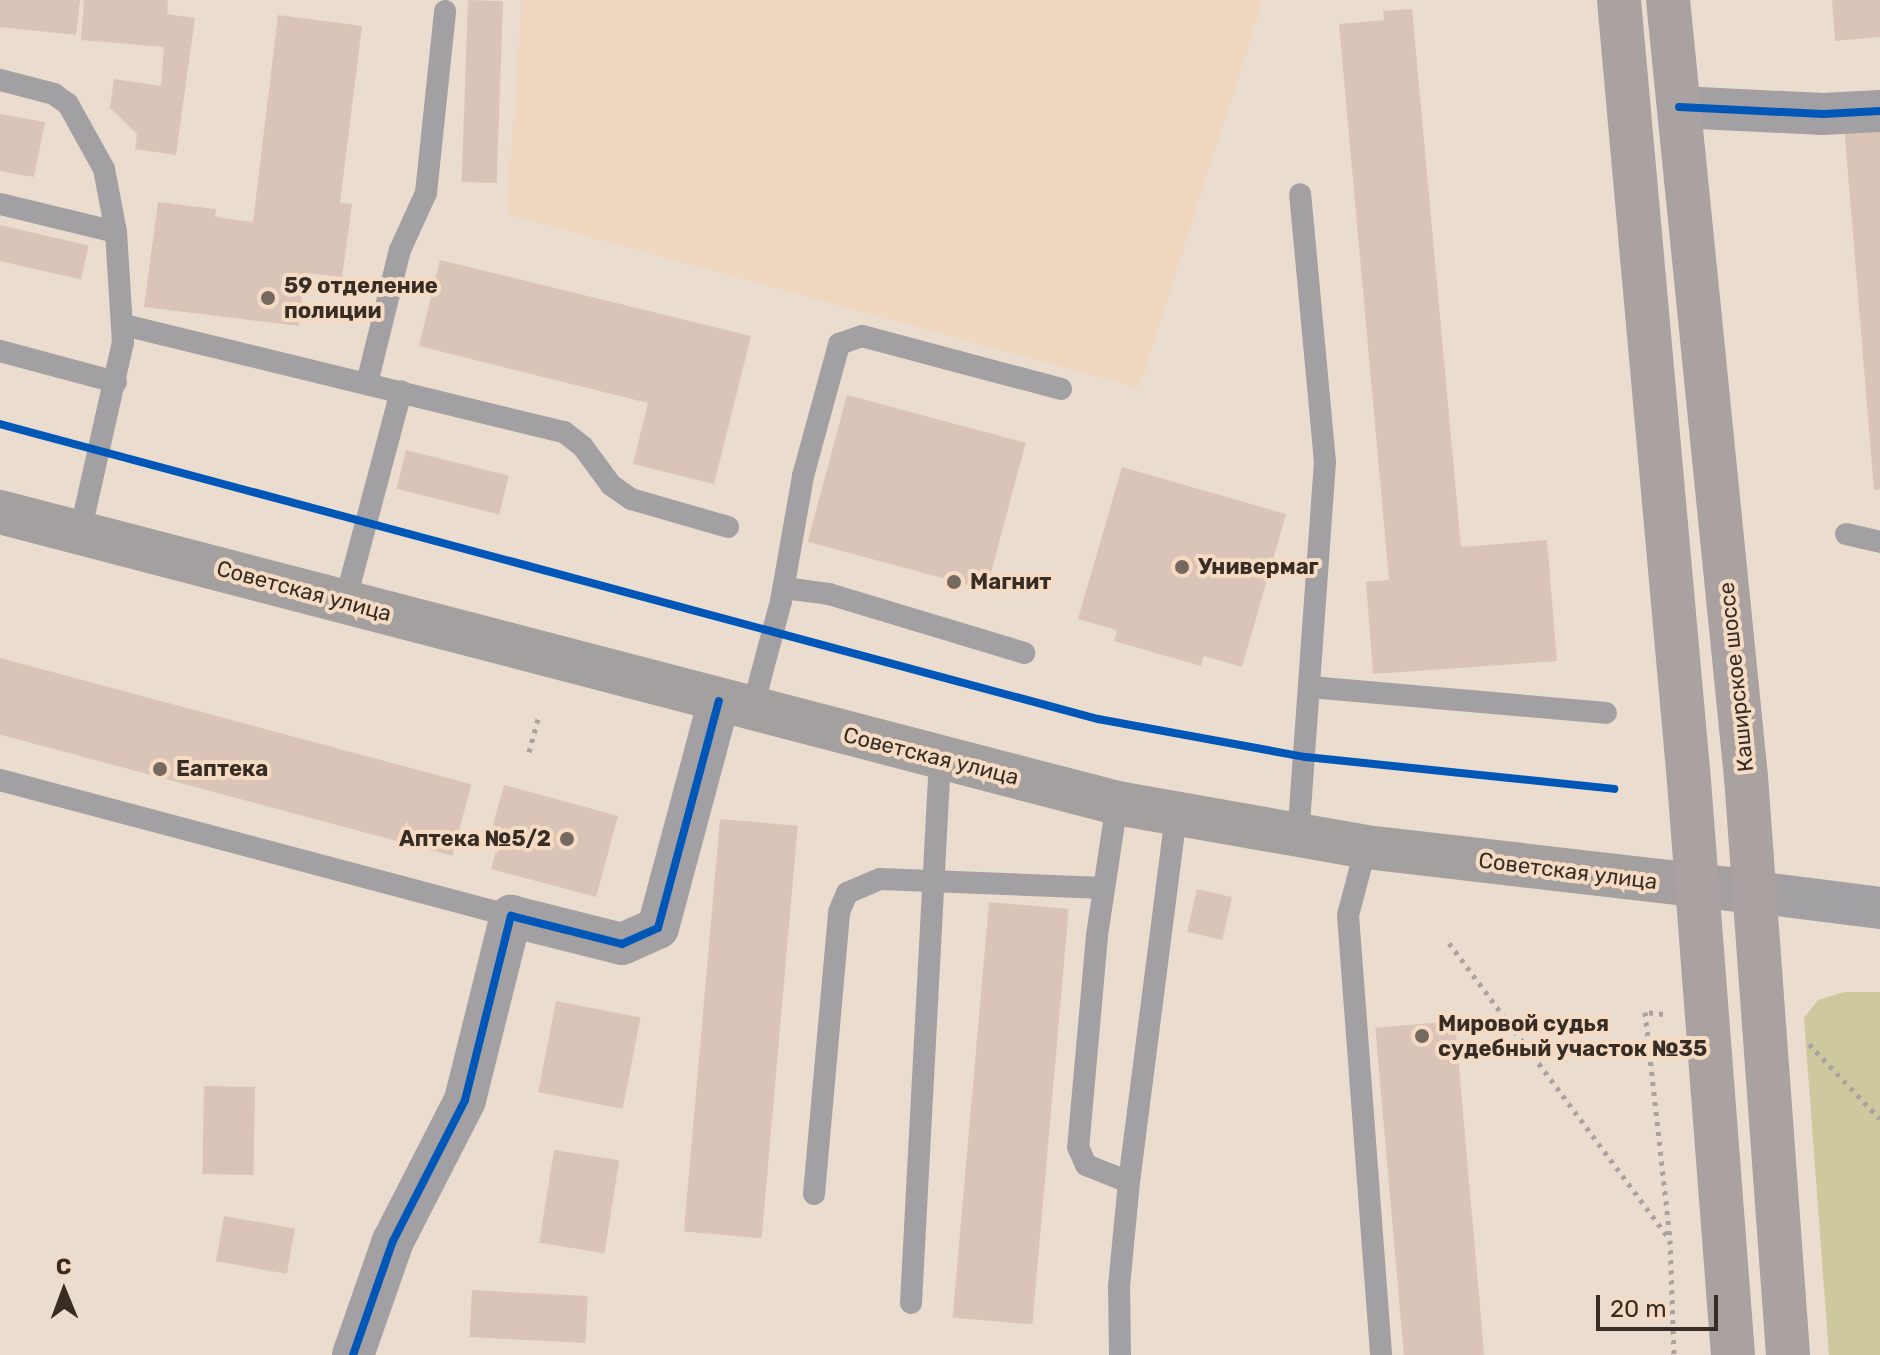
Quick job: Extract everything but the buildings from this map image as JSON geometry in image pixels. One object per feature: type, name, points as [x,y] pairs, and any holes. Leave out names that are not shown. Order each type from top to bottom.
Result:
[{"type":"main road","points":[[1619,0],[1733,1355]]},
{"type":"main road","name":"Каширское шоссе","points":[[1668,0],[1754,892],[1788,1355]]},
{"type":"main road","name":"Советская улица","points":[[0,512],[940,758],[1176,816],[1366,847],[1754,892]]},
{"type":"street","points":[[1679,107],[1823,114],[1880,111]]},
{"type":"street","points":[[353,1355],[393,1241],[465,1100],[511,916],[622,944],[658,928],[736,705]]},
{"type":"street","name":"Советская улица","points":[[1754,892],[1880,908]]},
{"type":"lane","points":[[367,383],[400,250],[426,193],[445,11]]},
{"type":"lane","points":[[0,80],[54,94],[68,104],[104,169],[116,232],[124,325],[116,382],[80,533]]},
{"type":"lane","points":[[1298,838],[1324,437],[1300,194]]},
{"type":"lane","points":[[0,204],[116,232]]},
{"type":"lane","points":[[124,325],[564,432],[583,447],[611,485],[631,499],[728,527]]},
{"type":"lane","points":[[736,705],[784,588],[803,476],[836,351],[845,338],[862,336],[1061,389]]},
{"type":"lane","points":[[0,351],[116,382]]},
{"type":"lane","points":[[345,602],[401,391]]},
{"type":"lane","points":[[1846,534],[1880,542]]},
{"type":"lane","points":[[784,588],[829,594],[1024,653]]},
{"type":"lane","points":[[1310,687],[1606,713]]},
{"type":"lane","points":[[911,1303],[940,758]]},
{"type":"lane","points":[[0,780],[511,916]]},
{"type":"lane","points":[[1117,803],[1104,888],[1078,1147],[1086,1165],[1129,1182]]},
{"type":"lane","points":[[1120,1355],[1119,1286],[1129,1182],[1176,816]]},
{"type":"lane","points":[[1366,847],[1348,915],[1381,1355]]},
{"type":"lane","points":[[814,1194],[841,902],[867,881],[932,880],[1104,888]]},
{"type":"path","points":[[529,752],[539,715]]},
{"type":"path","points":[[1449,943],[1670,1240]]},
{"type":"path","points":[[1665,1014],[1645,1012],[1670,1240],[1674,1355]]},
{"type":"path","points":[[1806,1041],[1880,1119]]},
{"type":"shaded area","points":[[522,0],[1263,0],[1139,388],[507,214]]},
{"type":"shaded area","points":[[1844,992],[1880,992],[1880,1355],[1829,1355],[1804,1018],[1818,1000]]},
{"type":"cycle path","points":[[1679,107],[1823,114],[1880,111]]},
{"type":"cycle path","points":[[0,424],[1098,719],[1306,757],[1614,789]]},
{"type":"cycle path","points":[[353,1355],[393,1241],[465,1100],[511,916],[622,944],[658,928],[719,701]]},
{"type":"place","name":"59 отделение полиции","points":[[268,298]]},
{"type":"place","name":"Универмаг","points":[[1182,567]]},
{"type":"place","name":"Магнит","points":[[954,582]]},
{"type":"place","name":"Еаптека","points":[[160,769]]},
{"type":"place","name":"Аптека №5/2","points":[[567,839]]},
{"type":"place","name":"Мировой судья судебный участок №35","points":[[1422,1036]]}]
